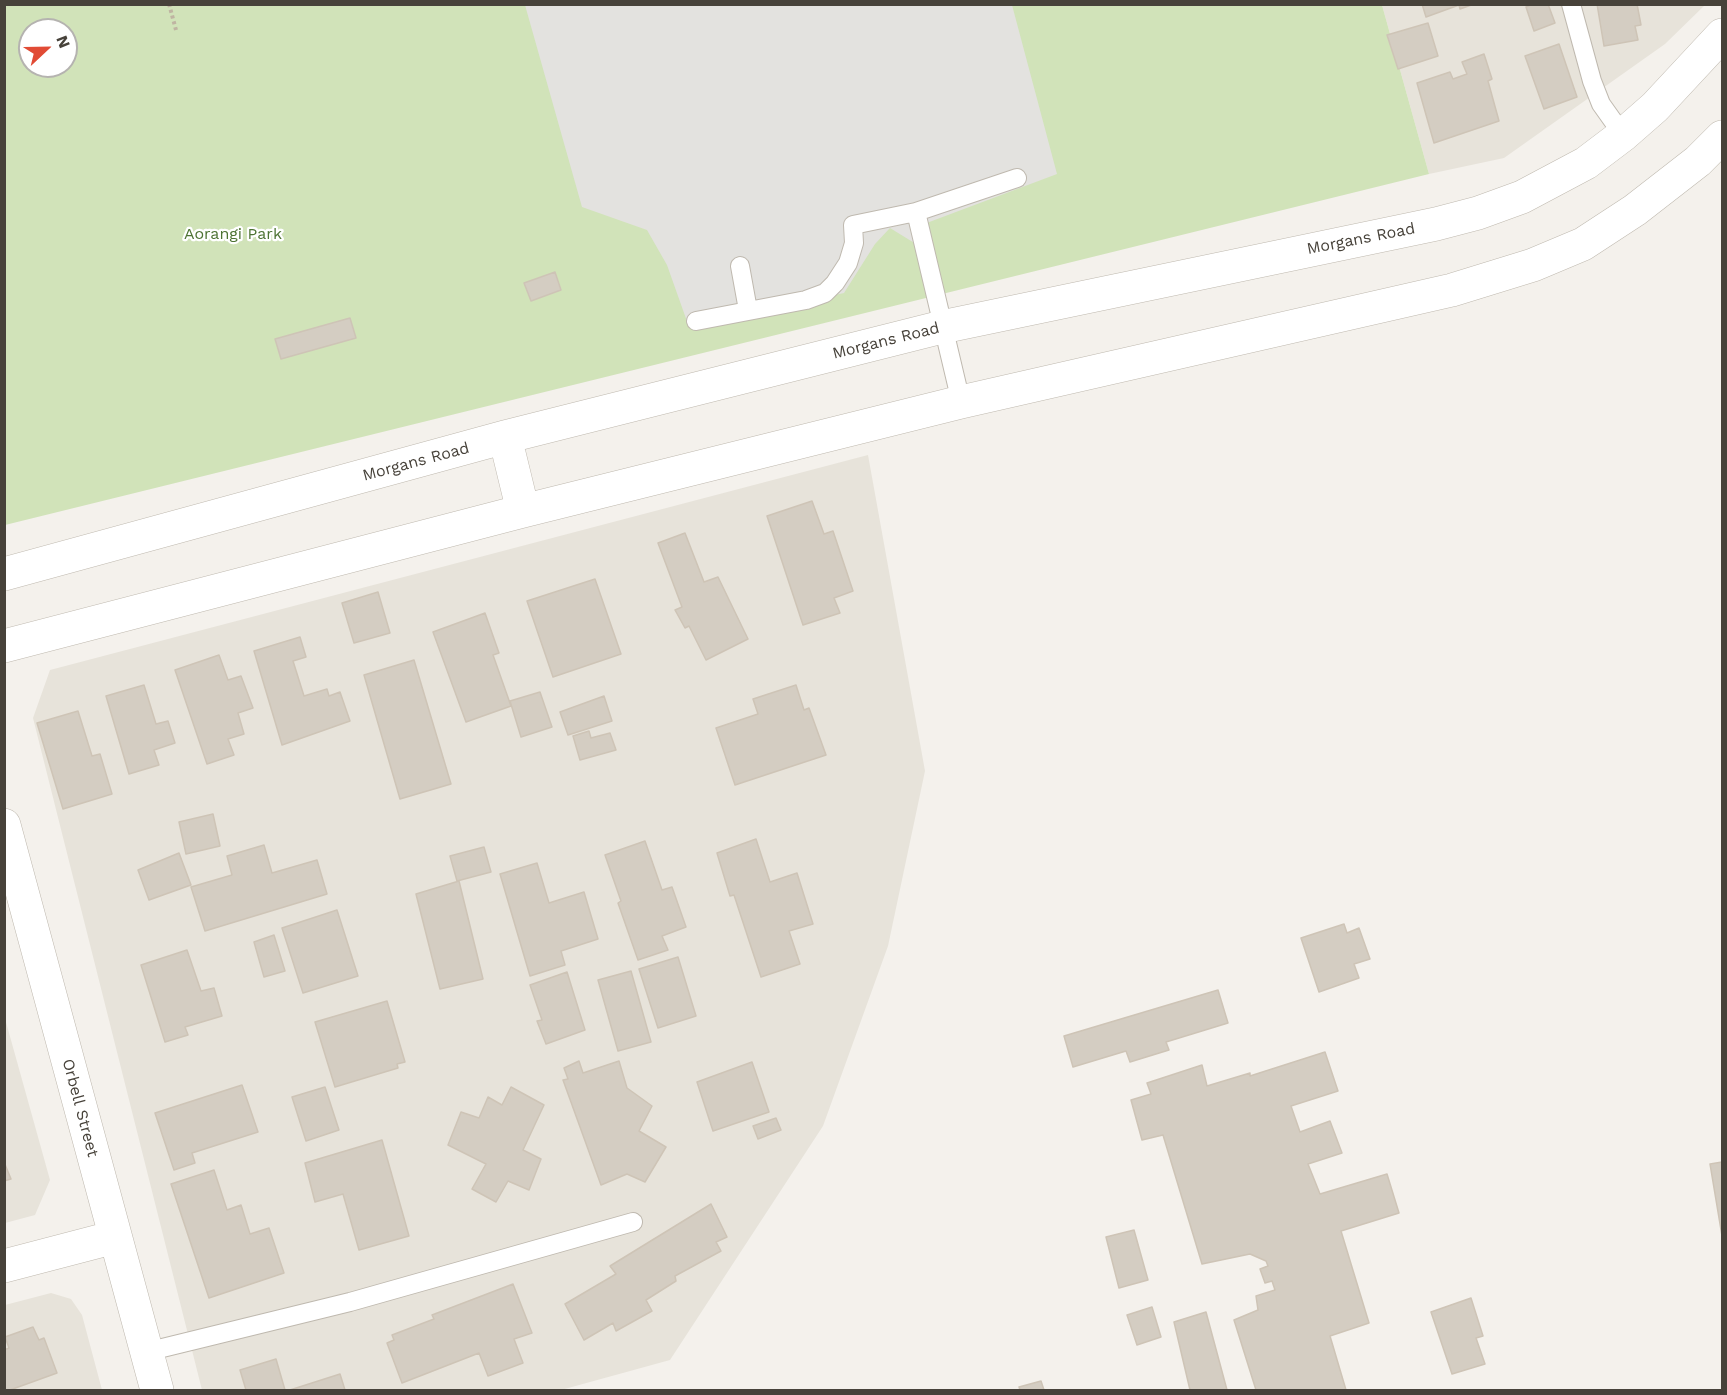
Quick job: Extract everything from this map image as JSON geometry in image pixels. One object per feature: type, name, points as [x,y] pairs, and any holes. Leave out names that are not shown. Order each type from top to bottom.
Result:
[{"type":"street","name":"Morgans Road","points":[[4,574],[505,437],[942,327],[1436,224],[1478,213],[1522,197],[1586,163],[1655,107],[1722,35]]},
{"type":"street","points":[[4,646],[523,511],[961,402],[1452,290],[1533,265],[1583,244],[1635,210],[1698,161],[1722,137]]},
{"type":"street","points":[[505,437],[523,511]]},
{"type":"street","name":"Orbell Street","points":[[4,825],[157,1390]]},
{"type":"street","points":[[4,1266],[115,1237]]},
{"type":"lane","points":[[1571,4],[1600,104],[1623,135]]},
{"type":"lane","points":[[696,321],[806,300],[825,293],[835,283],[848,262],[854,243],[853,225],[916,212],[1017,178]]},
{"type":"lane","points":[[916,212],[961,402]]},
{"type":"lane","points":[[740,266],[748,310]]},
{"type":"lane","points":[[147,1352],[350,1302],[633,1222]]},
{"type":"path","points":[[169,4],[176,30]]},
{"type":"shaded area","points":[[525,5],[1012,5],[1057,174],[924,224],[916,244],[890,228],[875,244],[844,293],[689,327],[667,265],[647,230],[582,207]]},
{"type":"shaded area","points":[[1382,5],[1705,5],[1665,44],[1504,158],[1429,174]]},
{"type":"shaded area","points":[[868,455],[925,771],[888,946],[823,1126],[670,1360],[561,1390],[202,1390],[33,718],[50,670]]},
{"type":"shaded area","points":[[4,1015],[50,1180],[35,1215],[5,1223]]},
{"type":"shaded area","points":[[51,1293],[71,1299],[82,1315],[102,1390],[5,1390],[5,1305]]},
{"type":"green space","name":"Aorangi Park","points":[[4,5],[1382,5],[1429,174],[5,525]]},
{"type":"building","points":[[1422,4],[1474,4],[1460,9],[1459,5],[1426,17]]},
{"type":"building","points":[[1533,4],[1548,4],[1555,23],[1534,31],[1526,7]]},
{"type":"building","points":[[1597,4],[1637,4],[1641,25],[1635,26],[1638,40],[1604,46]]},
{"type":"building","points":[[1428,23],[1438,56],[1398,69],[1387,35]]},
{"type":"building","points":[[1559,44],[1577,97],[1544,109],[1525,56]]},
{"type":"building","points":[[1484,54],[1492,79],[1488,81],[1499,121],[1434,143],[1417,83],[1450,72],[1453,79],[1467,74],[1462,62]]},
{"type":"building","points":[[555,272],[561,290],[531,301],[524,283]]},
{"type":"building","points":[[350,318],[356,338],[281,359],[275,339]]},
{"type":"building","points":[[812,501],[824,534],[833,531],[853,591],[834,598],[840,613],[803,625],[767,516]]},
{"type":"building","points":[[685,533],[704,582],[718,577],[748,639],[706,660],[689,626],[685,628],[675,610],[682,607],[658,543]]},
{"type":"building","points":[[595,579],[621,654],[553,677],[527,601]]},
{"type":"building","points":[[378,592],[390,633],[354,643],[342,603]]},
{"type":"building","points":[[485,613],[499,653],[493,655],[511,706],[466,722],[433,632]]},
{"type":"building","points":[[300,637],[306,657],[293,661],[304,696],[327,689],[329,696],[340,692],[350,721],[282,745],[254,651]]},
{"type":"building","points":[[219,655],[228,680],[241,676],[253,708],[238,713],[244,734],[228,739],[234,755],[207,764],[175,670]]},
{"type":"building","points":[[414,660],[451,784],[400,799],[364,675]]},
{"type":"building","points":[[144,685],[156,724],[168,721],[175,743],[154,750],[159,765],[129,774],[106,696]]},
{"type":"building","points":[[796,685],[804,710],[809,708],[826,755],[735,785],[716,728],[758,714],[753,699]]},
{"type":"building","points":[[540,692],[552,727],[521,737],[510,701]]},
{"type":"building","points":[[604,696],[612,721],[568,735],[560,712]]},
{"type":"building","points":[[78,711],[92,756],[100,754],[112,794],[63,809],[37,723]]},
{"type":"building","points":[[589,731],[591,738],[610,733],[616,750],[580,760],[573,736]]},
{"type":"building","points":[[213,814],[220,846],[186,854],[179,822]]},
{"type":"building","points":[[756,839],[770,882],[797,873],[813,924],[789,931],[800,964],[761,977],[734,895],[730,896],[717,853]]},
{"type":"building","points":[[645,841],[662,890],[672,887],[686,927],[662,936],[668,950],[638,960],[618,903],[621,901],[605,855]]},
{"type":"building","points":[[264,845],[272,873],[317,860],[327,894],[205,931],[191,887],[232,875],[227,856]]},
{"type":"building","points":[[484,847],[491,872],[457,881],[450,856]]},
{"type":"building","points":[[179,853],[191,885],[149,900],[138,870]]},
{"type":"building","points":[[537,863],[549,903],[584,892],[598,939],[561,951],[565,965],[530,976],[500,874]]},
{"type":"building","points":[[459,881],[483,979],[440,989],[416,894]]},
{"type":"building","points":[[337,910],[358,976],[303,993],[282,928]]},
{"type":"building","points":[[1344,924],[1347,933],[1359,928],[1370,959],[1354,964],[1359,978],[1319,992],[1301,938]]},
{"type":"building","points":[[274,935],[285,971],[264,977],[254,942]]},
{"type":"building","points":[[187,950],[201,991],[214,988],[222,1016],[185,1027],[188,1035],[165,1042],[141,965]]},
{"type":"building","points":[[678,957],[696,1016],[658,1028],[639,969]]},
{"type":"building","points":[[631,971],[651,1042],[618,1051],[598,980]]},
{"type":"building","points":[[567,972],[585,1030],[546,1044],[537,1021],[542,1020],[530,985]]},
{"type":"building","points":[[1218,990],[1228,1023],[1166,1042],[1169,1050],[1130,1062],[1126,1051],[1073,1067],[1064,1036]]},
{"type":"building","points":[[387,1001],[405,1062],[397,1064],[398,1068],[335,1087],[315,1022]]},
{"type":"building","points":[[1325,1052],[1338,1091],[1291,1106],[1300,1132],[1330,1121],[1342,1153],[1308,1164],[1320,1194],[1387,1174],[1399,1213],[1341,1231],[1369,1323],[1330,1336],[1346,1390],[1256,1390],[1234,1320],[1258,1310],[1256,1296],[1275,1290],[1272,1281],[1265,1283],[1260,1269],[1268,1266],[1266,1261],[1250,1254],[1202,1264],[1163,1135],[1142,1140],[1131,1100],[1151,1094],[1147,1083],[1202,1065],[1207,1086],[1250,1073],[1250,1076]]},
{"type":"building","points":[[579,1061],[583,1073],[619,1061],[627,1088],[652,1106],[639,1131],[666,1147],[645,1182],[627,1174],[601,1185],[563,1080],[568,1079],[564,1068]]},
{"type":"building","points":[[752,1062],[769,1112],[713,1131],[697,1082]]},
{"type":"building","points":[[242,1085],[258,1132],[192,1153],[195,1163],[174,1170],[155,1113]]},
{"type":"building","points":[[325,1087],[339,1130],[306,1141],[292,1097]]},
{"type":"building","points":[[511,1087],[544,1105],[523,1150],[541,1159],[529,1190],[508,1181],[496,1202],[472,1189],[486,1164],[448,1145],[461,1112],[479,1118],[488,1097],[502,1105]]},
{"type":"building","points":[[776,1118],[781,1130],[758,1139],[753,1126]]},
{"type":"building","points":[[382,1140],[409,1236],[359,1250],[343,1194],[315,1202],[305,1163]]},
{"type":"building","points":[[4,1162],[11,1179],[4,1181]]},
{"type":"building","points":[[1722,1162],[1722,1236],[1710,1164]]},
{"type":"building","points":[[214,1170],[227,1210],[241,1205],[250,1234],[269,1228],[284,1273],[209,1298],[171,1184]]},
{"type":"building","points":[[711,1204],[727,1237],[716,1242],[721,1251],[675,1276],[676,1281],[646,1300],[652,1311],[616,1331],[613,1323],[584,1340],[565,1304],[616,1274],[610,1266]]},
{"type":"building","points":[[1134,1230],[1148,1280],[1119,1288],[1106,1237]]},
{"type":"building","points":[[513,1284],[532,1333],[514,1339],[523,1363],[488,1376],[479,1353],[402,1383],[387,1343],[394,1340],[392,1335],[434,1319],[432,1315]]},
{"type":"building","points":[[1471,1298],[1483,1336],[1476,1338],[1485,1364],[1452,1374],[1431,1312]]},
{"type":"building","points":[[1152,1307],[1161,1337],[1137,1345],[1127,1315]]},
{"type":"building","points":[[1206,1312],[1227,1390],[1190,1390],[1174,1322]]},
{"type":"building","points":[[33,1327],[39,1340],[44,1338],[57,1373],[10,1390],[4,1390],[4,1350],[9,1348],[5,1337]]},
{"type":"building","points":[[276,1359],[285,1390],[246,1390],[240,1370]]},
{"type":"building","points":[[340,1374],[345,1390],[290,1390]]},
{"type":"building","points":[[1041,1381],[1044,1390],[1020,1390],[1019,1387]]}]
